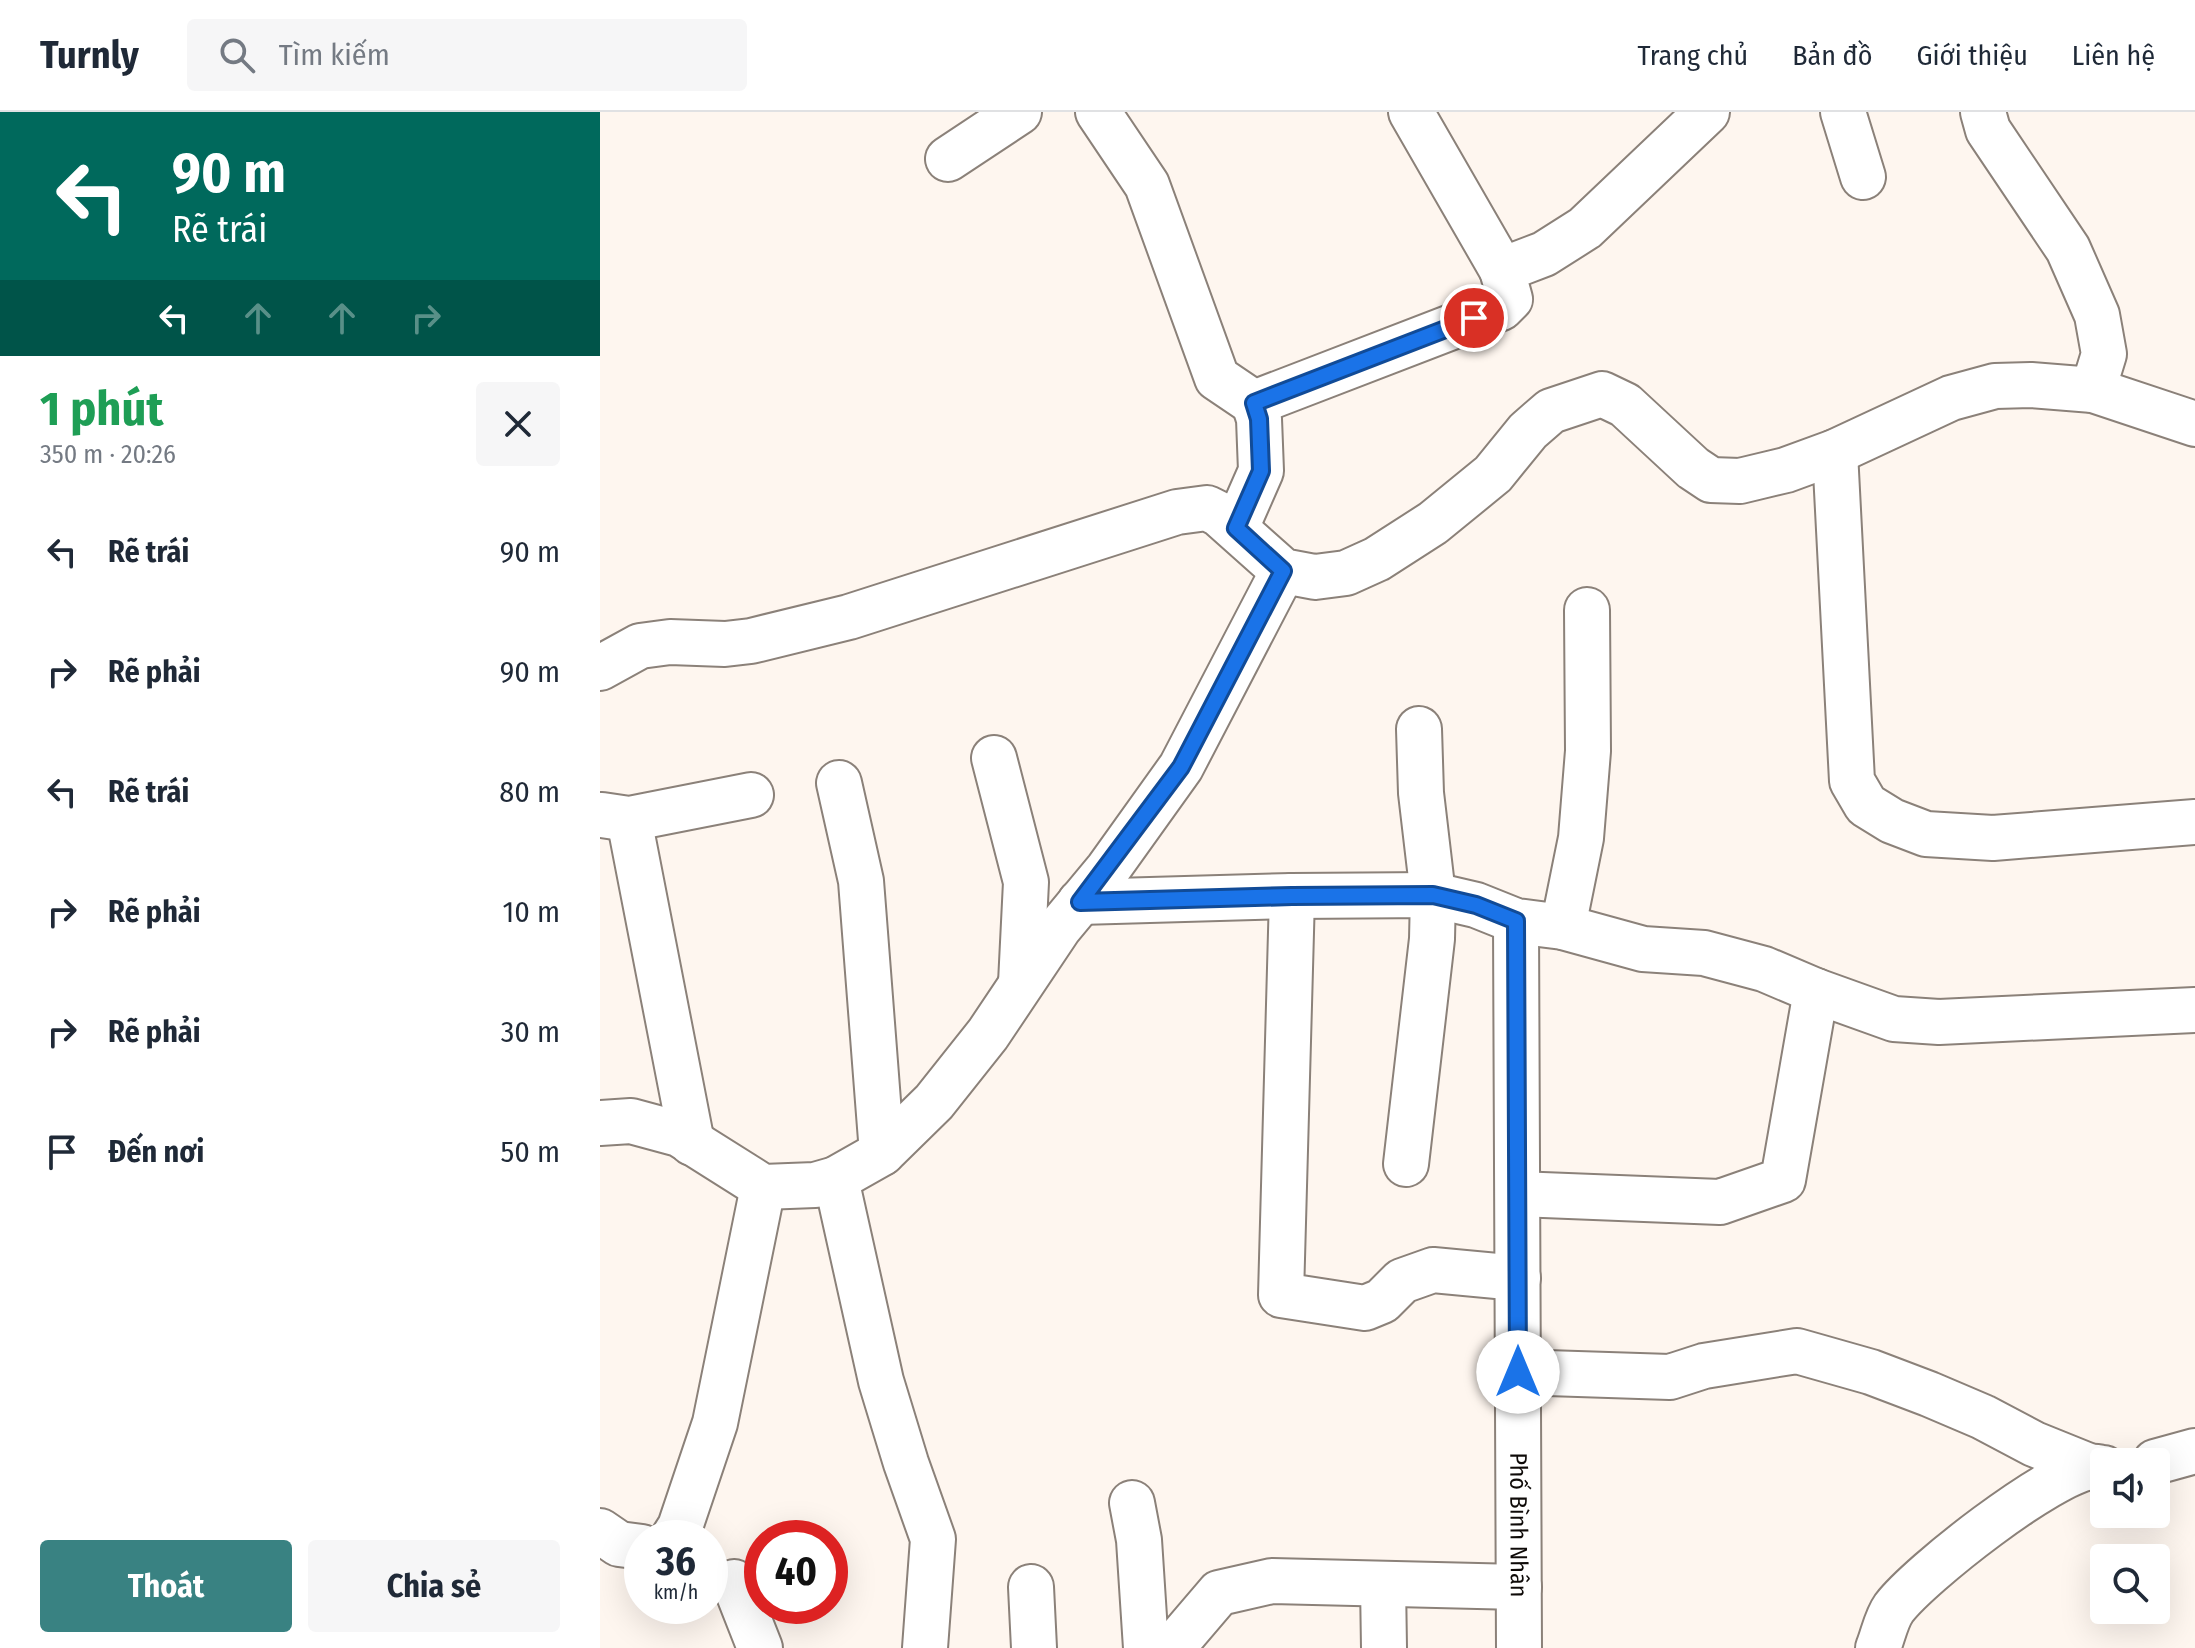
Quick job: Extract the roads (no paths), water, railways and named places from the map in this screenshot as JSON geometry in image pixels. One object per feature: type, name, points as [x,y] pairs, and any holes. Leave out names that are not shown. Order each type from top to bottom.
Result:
[{"type":"street","points":[[948,159],[1019,112]]},
{"type":"street","points":[[1098,112],[1147,185],[1217,378],[1254,403],[1259,419],[1261,471],[1236,528]]},
{"type":"street","points":[[1254,403],[1501,308],[1510,299],[1502,270],[1411,112]]},
{"type":"street","points":[[1502,270],[1544,254],[1585,228],[1707,112]]},
{"type":"street","points":[[1843,112],[1863,177]]},
{"type":"street","points":[[1983,112],[1988,130],[2068,249],[2097,315],[2104,354],[2093,390]]},
{"type":"street","points":[[600,668],[640,646],[670,642],[725,644],[751,641],[849,617],[1177,512],[1207,508],[1236,528],[1283,571],[1315,577],[1346,573],[1377,559],[1433,523],[1493,474],[1528,431],[1551,411],[1602,394],[1625,405],[1693,468],[1711,480],[1740,481],[1786,470],[1835,452],[1951,398],[1995,386],[2031,385],[2093,390],[2195,424]]},
{"type":"street","points":[[1835,452],[1852,781],[1866,805],[1892,821],[1926,834],[1993,838],[2195,822]]},
{"type":"street","points":[[600,1123],[631,1121],[679,1134],[763,1187],[815,1185],[836,1179],[882,1153],[934,1102],[988,1034],[1021,983],[1181,767],[1283,571]]},
{"type":"street","points":[[1563,927],[1581,838],[1588,751],[1587,610]]},
{"type":"street","points":[[1406,1164],[1432,939],[1433,895],[1421,793],[1419,729]]},
{"type":"street","points":[[994,758],[1026,882],[1021,983]]},
{"type":"street","points":[[839,783],[861,881],[882,1153]]},
{"type":"street","points":[[692,1143],[608,816],[751,795]]},
{"type":"street","points":[[1080,902],[1433,895],[1476,905],[1516,921],[1563,927],[1643,949],[1704,953],[1764,969],[1894,1019],[1939,1022],[2195,1010]]},
{"type":"street","points":[[1292,896],[1281,1295],[1365,1308],[1382,1301],[1402,1281],[1433,1270],[1518,1278]]},
{"type":"street","name":"Phố Bình Nhân","points":[[1516,921],[1519,1648]]},
{"type":"street","points":[[1518,1194],[1720,1202],[1783,1180],[1816,991]]},
{"type":"street","points":[[836,1179],[881,1381],[933,1539],[925,1648]]},
{"type":"street","points":[[682,1520],[715,1423],[763,1187]]},
{"type":"street","points":[[1518,1372],[1670,1377],[1704,1366],[1797,1351],[1871,1372],[1929,1394],[1983,1417],[2034,1444],[2090,1465]]},
{"type":"street","points":[[2170,1458],[2195,1451]]},
{"type":"street","points":[[1878,1648],[1892,1611],[1919,1581],[1967,1540],[2056,1481],[2090,1470]]},
{"type":"street","points":[[1132,1503],[1139,1540],[1146,1648]]},
{"type":"street","points":[[600,1531],[624,1545]]},
{"type":"street","points":[[1172,1648],[1219,1593],[1272,1581],[1519,1587]]},
{"type":"street","points":[[734,1582],[760,1648]]},
{"type":"street","points":[[1383,1584],[1384,1648]]},
{"type":"street","points":[[1031,1587],[1034,1648]]}]
